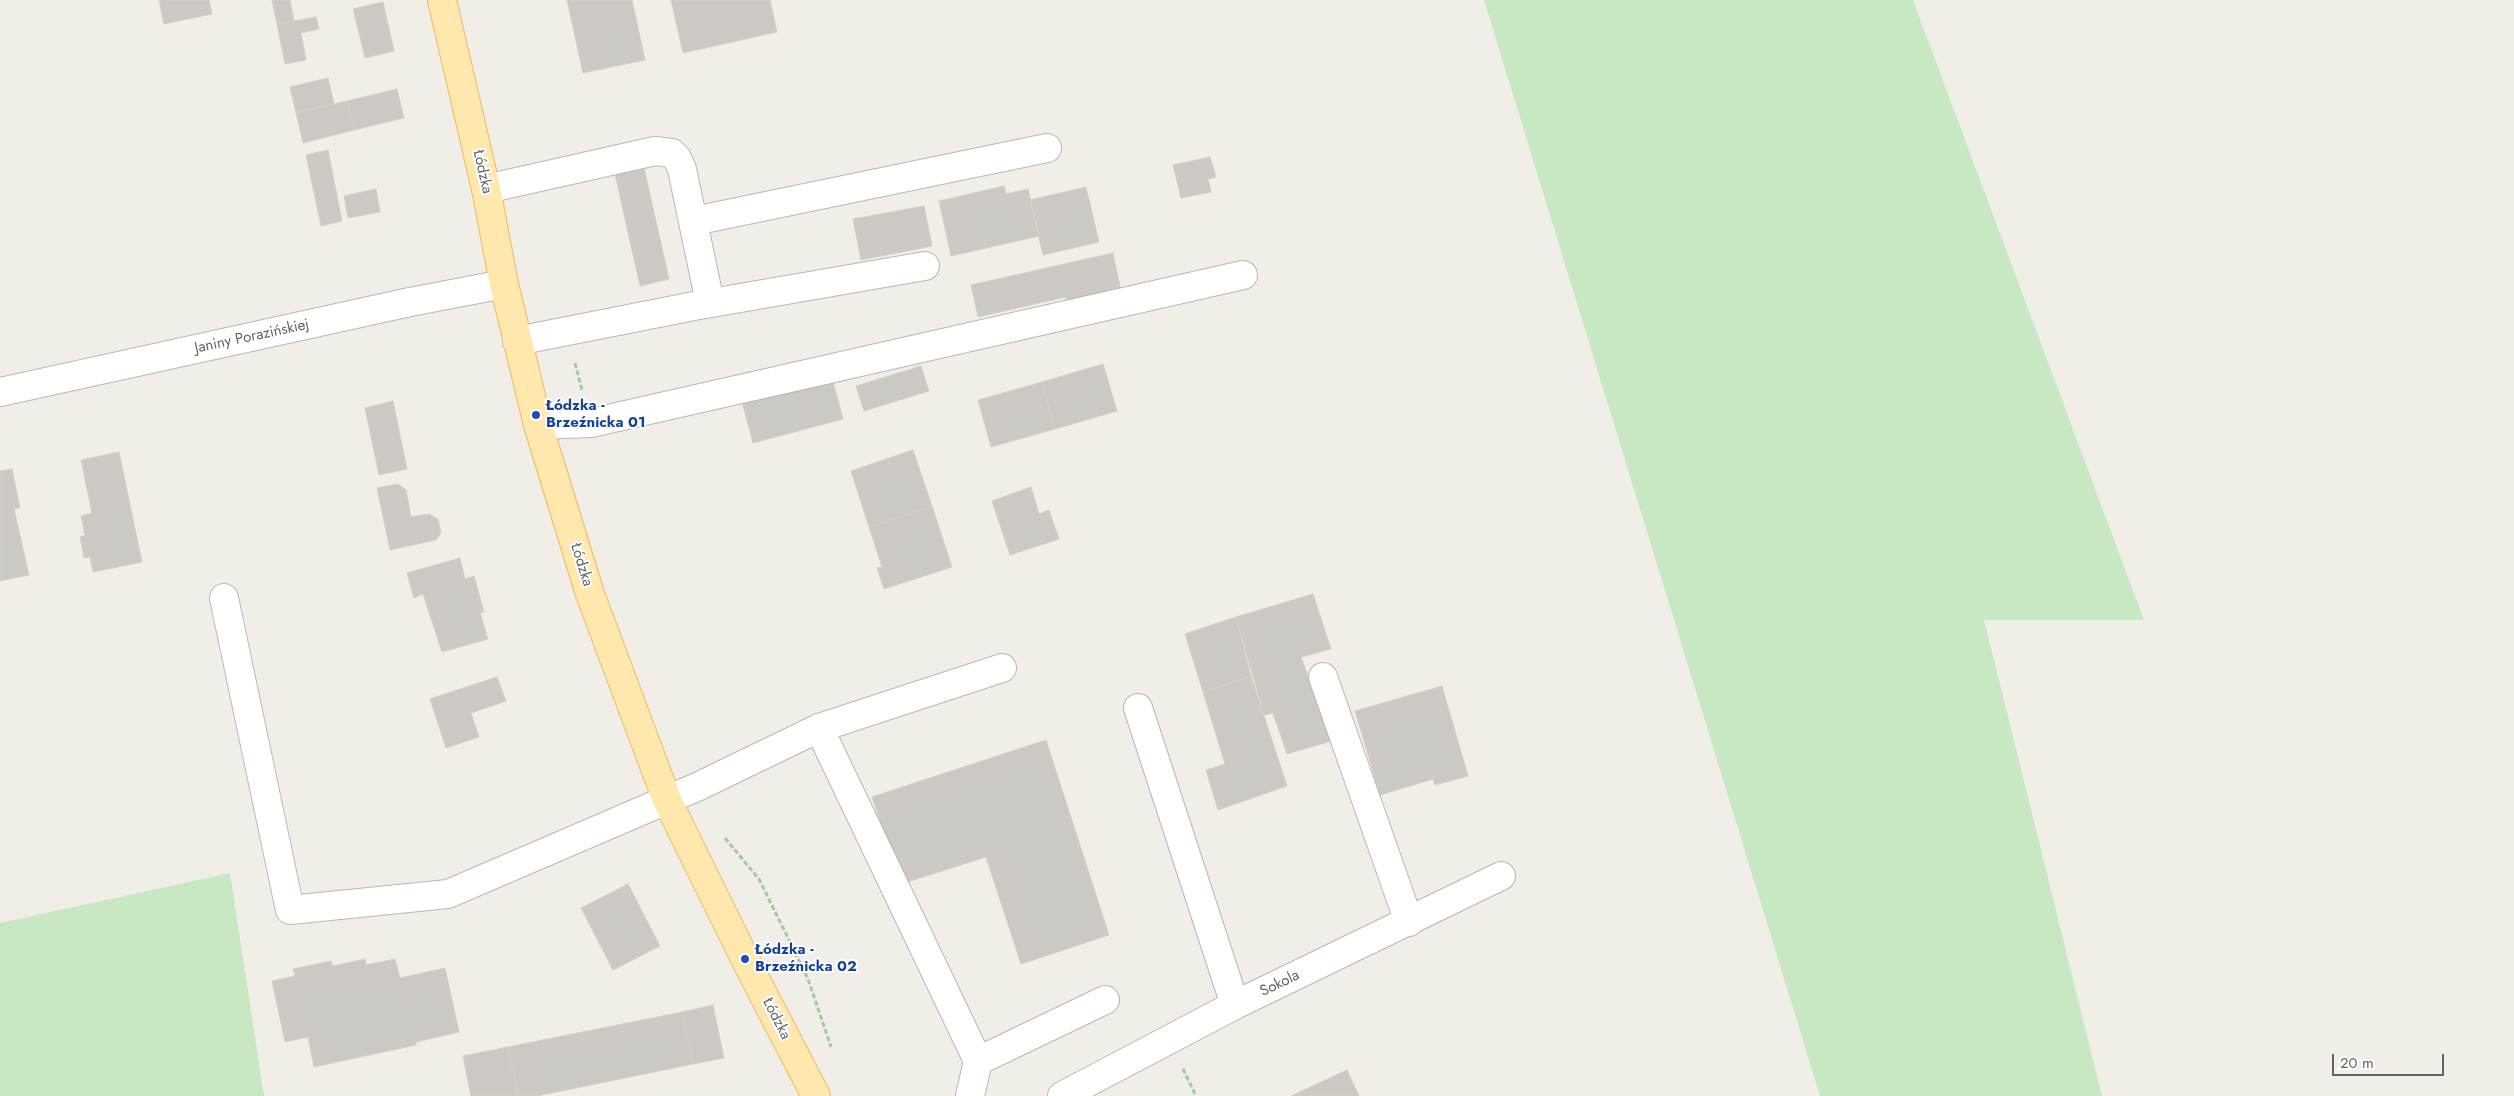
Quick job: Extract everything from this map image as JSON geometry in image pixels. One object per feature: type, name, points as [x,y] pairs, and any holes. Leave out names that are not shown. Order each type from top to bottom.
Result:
[{"type":"main road","name":"Łódzka","points":[[442,0],[486,189],[517,341],[538,425],[590,594],[667,800],[745,959],[816,1096]]},
{"type":"street","points":[[694,221],[1047,148]]},
{"type":"street","points":[[486,189],[663,150],[672,153],[678,158],[682,169],[710,303]]},
{"type":"street","points":[[517,341],[710,303],[925,266]]},
{"type":"street","points":[[538,425],[591,423],[1243,276]]},
{"type":"street","name":"Janiny Porazińskiej","points":[[0,392],[410,302],[504,284]]},
{"type":"street","points":[[224,598],[290,910],[448,894],[667,800],[819,728],[1002,668]]},
{"type":"street","points":[[1323,678],[1409,922]]},
{"type":"street","points":[[1138,708],[1235,1005]]},
{"type":"street","points":[[819,728],[978,1061],[970,1096]]},
{"type":"street","name":"Sokola","points":[[1062,1096],[1235,1005],[1501,876]]},
{"type":"street","points":[[978,1061],[1105,1000]]},
{"type":"path","points":[[566,332],[591,423]]},
{"type":"path","points":[[722,834],[759,880],[808,980],[834,1054]]},
{"type":"green space","points":[[1484,0],[1913,0],[2144,620],[1984,620],[2102,1096],[1820,1096]]},
{"type":"green space","points":[[230,873],[264,1096],[0,1096],[0,923]]},
{"type":"building","points":[[159,0],[209,0],[212,14],[164,24]]},
{"type":"building","points":[[272,0],[290,0],[294,21],[277,24]]},
{"type":"building","points":[[567,0],[632,0],[645,60],[583,73]]},
{"type":"building","points":[[671,0],[770,0],[777,32],[683,53]]},
{"type":"building","points":[[383,2],[394,51],[365,58],[353,9]]},
{"type":"building","points":[[316,17],[319,29],[301,33],[306,60],[285,64],[277,24]]},
{"type":"building","points":[[328,78],[334,104],[296,113],[290,87]]},
{"type":"building","points":[[397,89],[404,118],[354,130],[347,101]]},
{"type":"building","points":[[347,101],[354,130],[303,143],[296,113]]},
{"type":"building","points":[[328,150],[342,221],[321,226],[306,155]]},
{"type":"building","points":[[1210,157],[1216,177],[1208,179],[1211,192],[1181,198],[1173,165]]},
{"type":"building","points":[[644,168],[669,279],[640,286],[615,174]]},
{"type":"building","points":[[1004,186],[1006,194],[1028,189],[1039,236],[951,256],[939,201]]},
{"type":"building","points":[[1086,187],[1099,242],[1043,255],[1030,200]]},
{"type":"building","points":[[376,189],[380,212],[348,218],[344,196]]},
{"type":"building","points":[[924,206],[932,246],[861,260],[853,219]]},
{"type":"building","points":[[1113,253],[1121,291],[1067,303],[1066,297],[978,317],[971,285]]},
{"type":"building","points":[[1103,364],[1117,411],[1055,429],[1042,382]]},
{"type":"building","points":[[921,366],[929,391],[864,411],[856,386]]},
{"type":"building","points":[[832,378],[843,419],[753,443],[742,402]]},
{"type":"building","points":[[1042,382],[1055,429],[991,447],[978,400]]},
{"type":"building","points":[[393,401],[407,469],[379,475],[365,408]]},
{"type":"building","points":[[913,450],[932,506],[869,527],[851,471]]},
{"type":"building","points":[[119,452],[142,562],[93,572],[90,557],[84,558],[80,537],[85,535],[81,516],[92,513],[81,460]]},
{"type":"building","points":[[12,469],[20,508],[14,509],[29,575],[0,581],[0,471]]},
{"type":"building","points":[[398,484],[406,490],[411,517],[429,514],[438,519],[441,533],[436,540],[390,550],[377,488]]},
{"type":"building","points":[[1031,487],[1039,514],[1049,510],[1059,539],[1010,555],[992,501]]},
{"type":"building","points":[[932,506],[952,567],[884,589],[877,568],[882,567],[869,527]]},
{"type":"building","points":[[460,558],[465,579],[474,576],[484,612],[480,613],[488,639],[442,652],[423,594],[414,598],[407,573]]},
{"type":"building","points":[[1313,594],[1331,649],[1301,657],[1331,741],[1287,754],[1273,713],[1264,715],[1236,617]]},
{"type":"building","points":[[1236,617],[1251,676],[1203,692],[1185,634]]},
{"type":"building","points":[[1251,676],[1287,786],[1218,810],[1206,770],[1225,764],[1203,692]]},
{"type":"building","points":[[497,677],[506,701],[471,713],[479,737],[446,748],[430,699]]},
{"type":"building","points":[[1442,686],[1468,776],[1435,785],[1433,779],[1380,795],[1355,711]]},
{"type":"building","points":[[1046,740],[1109,935],[1021,964],[986,857],[901,884],[872,797]]},
{"type":"building","points":[[628,884],[660,946],[613,970],[581,908]]},
{"type":"building","points":[[365,959],[366,965],[395,959],[400,978],[445,968],[459,1032],[416,1042],[416,1045],[314,1067],[308,1037],[285,1042],[272,981],[295,976],[293,969],[331,961],[333,966]]},
{"type":"building","points":[[713,1005],[724,1058],[693,1064],[682,1012]]},
{"type":"building","points":[[682,1012],[693,1064],[537,1096],[518,1096],[508,1047]]},
{"type":"building","points":[[508,1047],[518,1096],[471,1096],[463,1056]]},
{"type":"building","points":[[1347,1070],[1359,1096],[1291,1096]]},
{"type":"place","name":"Łódzka - Brzeźnicka 01","points":[[536,415]]},
{"type":"place","name":"Łódzka - Brzeźnicka 02","points":[[745,959]]}]
